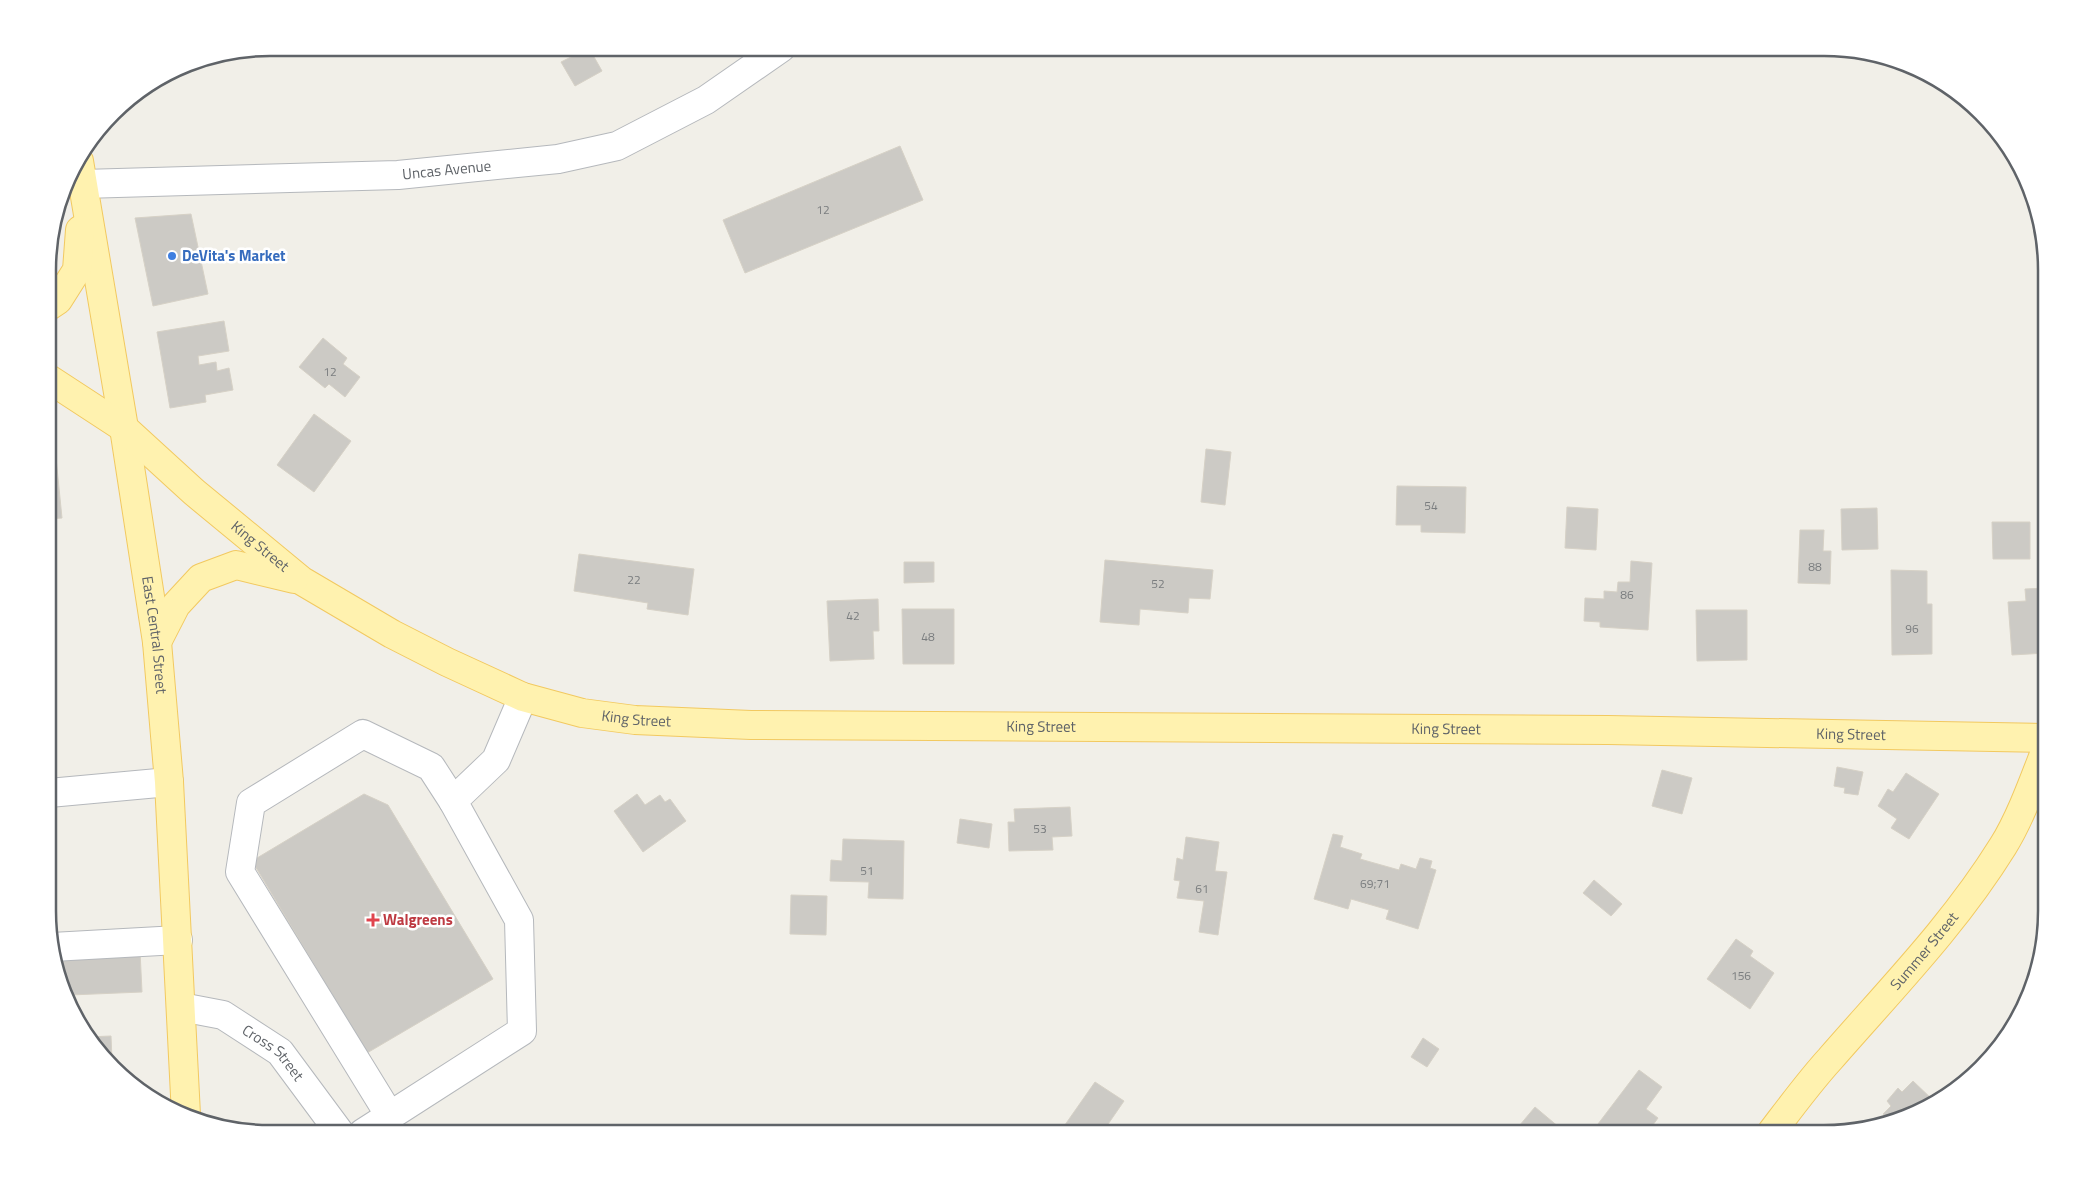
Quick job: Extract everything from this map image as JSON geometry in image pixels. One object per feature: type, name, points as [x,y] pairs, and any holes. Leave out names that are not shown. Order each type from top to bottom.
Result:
[{"type":"main road","points":[[56,301],[77,270],[81,172]]},
{"type":"main road","name":"East Central Street","points":[[81,172],[124,428],[157,642],[170,782],[186,1107]]},
{"type":"main road","name":"King Street","points":[[56,384],[124,428],[194,492],[302,581],[392,634],[523,697],[582,713],[635,720],[752,725],[1608,730],[2038,738]]},
{"type":"main road","points":[[157,642],[176,605],[202,578],[236,565],[302,581]]},
{"type":"main road","name":"Summer Street","points":[[1777,1125],[1828,1061],[1945,929],[2004,845],[2038,770]]},
{"type":"street","name":"Uncas Avenue","points":[[81,172],[398,175],[558,159],[617,146],[706,100],[769,56]]},
{"type":"street","points":[[453,801],[496,760],[523,697]]},
{"type":"street","points":[[376,1125],[522,1031],[519,920],[453,801],[431,767],[363,734],[251,804],[240,872],[390,1116]]},
{"type":"street","points":[[56,792],[170,782]]},
{"type":"street","points":[[59,947],[178,940]]},
{"type":"street","name":"Cross Street","points":[[181,1007],[223,1015],[280,1052],[333,1125]]},
{"type":"building","points":[[573,56],[594,56],[602,71],[575,86],[561,62]]},
{"type":"building","points":[[900,146],[923,200],[745,273],[723,220]]},
{"type":"building","name":"DeVita's Market","points":[[191,214],[208,294],[153,306],[135,218]]},
{"type":"building","points":[[224,321],[229,351],[198,356],[199,365],[216,362],[217,371],[229,368],[233,390],[205,395],[206,402],[170,408],[157,332]]},
{"type":"building","points":[[323,338],[347,358],[343,364],[360,377],[345,397],[329,384],[325,388],[299,367]]},
{"type":"building","points":[[314,414],[351,441],[314,492],[277,465]]},
{"type":"building","points":[[1206,449],[1231,452],[1225,505],[1201,502]]},
{"type":"building","points":[[56,458],[62,518],[56,518]]},
{"type":"building","points":[[1397,486],[1466,487],[1465,533],[1421,532],[1421,525],[1396,525]]},
{"type":"building","points":[[1567,507],[1598,509],[1596,550],[1565,548]]},
{"type":"building","points":[[1877,508],[1878,549],[1842,550],[1841,509]]},
{"type":"building","points":[[1992,522],[2030,522],[2030,559],[1993,559]]},
{"type":"building","points":[[1800,530],[1824,530],[1823,551],[1831,551],[1830,584],[1798,583]]},
{"type":"building","points":[[579,554],[694,569],[688,615],[647,609],[648,603],[574,591]]},
{"type":"building","points":[[1105,560],[1213,570],[1210,599],[1189,598],[1188,613],[1140,609],[1139,625],[1100,622]]},
{"type":"building","points":[[1631,561],[1652,563],[1648,630],[1600,627],[1600,622],[1584,621],[1585,598],[1604,599],[1604,591],[1617,592],[1618,582],[1630,582]]},
{"type":"building","points":[[904,562],[934,562],[934,582],[904,583]]},
{"type":"building","points":[[1891,570],[1927,571],[1927,604],[1932,604],[1932,654],[1892,655]]},
{"type":"building","points":[[2038,588],[2038,653],[2012,655],[2008,602],[2026,601],[2025,589]]},
{"type":"building","points":[[878,599],[879,631],[873,631],[874,659],[830,661],[827,601]]},
{"type":"building","points":[[902,609],[954,609],[954,664],[903,664]]},
{"type":"building","points":[[1696,610],[1747,610],[1747,660],[1697,661]]},
{"type":"building","points":[[1837,767],[1863,772],[1858,795],[1844,793],[1845,788],[1834,786]]},
{"type":"building","points":[[1662,770],[1692,778],[1682,814],[1652,806]]},
{"type":"building","points":[[1906,773],[1939,794],[1909,839],[1891,828],[1897,819],[1878,806],[1888,789],[1893,792]]},
{"type":"building","name":"Walgreens","points":[[364,794],[388,805],[493,979],[367,1053],[252,861]]},
{"type":"building","points":[[637,794],[645,805],[660,795],[665,802],[670,799],[686,821],[643,852],[614,811]]},
{"type":"building","points":[[1070,807],[1072,836],[1052,837],[1053,850],[1009,851],[1008,822],[1015,822],[1014,809]]},
{"type":"building","points":[[960,819],[992,824],[989,848],[957,843]]},
{"type":"building","points":[[1333,834],[1343,836],[1340,847],[1362,854],[1360,859],[1399,870],[1401,864],[1416,869],[1420,858],[1432,861],[1430,868],[1436,870],[1418,929],[1386,919],[1389,910],[1351,899],[1348,909],[1314,899]]},
{"type":"building","points":[[1186,837],[1219,842],[1215,871],[1227,872],[1218,935],[1199,932],[1204,901],[1177,898],[1180,881],[1174,880],[1177,858],[1183,860]]},
{"type":"building","points":[[843,839],[904,841],[903,899],[868,898],[869,882],[830,881],[831,860],[842,861]]},
{"type":"building","points":[[1594,880],[1622,904],[1611,916],[1583,893]]},
{"type":"building","points":[[791,895],[827,896],[826,935],[790,934]]},
{"type":"building","points":[[1736,939],[1753,951],[1750,956],[1774,973],[1750,1009],[1707,979]]},
{"type":"building","points":[[140,951],[142,992],[74,995],[61,955]]},
{"type":"building","points":[[111,1036],[112,1055],[109,1052],[97,1037]]},
{"type":"building","points":[[1423,1038],[1439,1049],[1427,1067],[1411,1057]]},
{"type":"building","points":[[1639,1070],[1662,1087],[1646,1109],[1658,1118],[1653,1125],[1598,1124]]},
{"type":"building","points":[[1913,1081],[1930,1097],[1919,1103],[1884,1115],[1883,1114],[1891,1106],[1887,1101],[1898,1088],[1902,1092]]},
{"type":"building","points":[[1095,1082],[1124,1101],[1107,1125],[1065,1125]]},
{"type":"building","points":[[1535,1107],[1556,1125],[1520,1125]]},
{"type":"place","name":"DeVita's Market","points":[[172,256]]},
{"type":"place","name":"Walgreens","points":[[373,920]]}]
